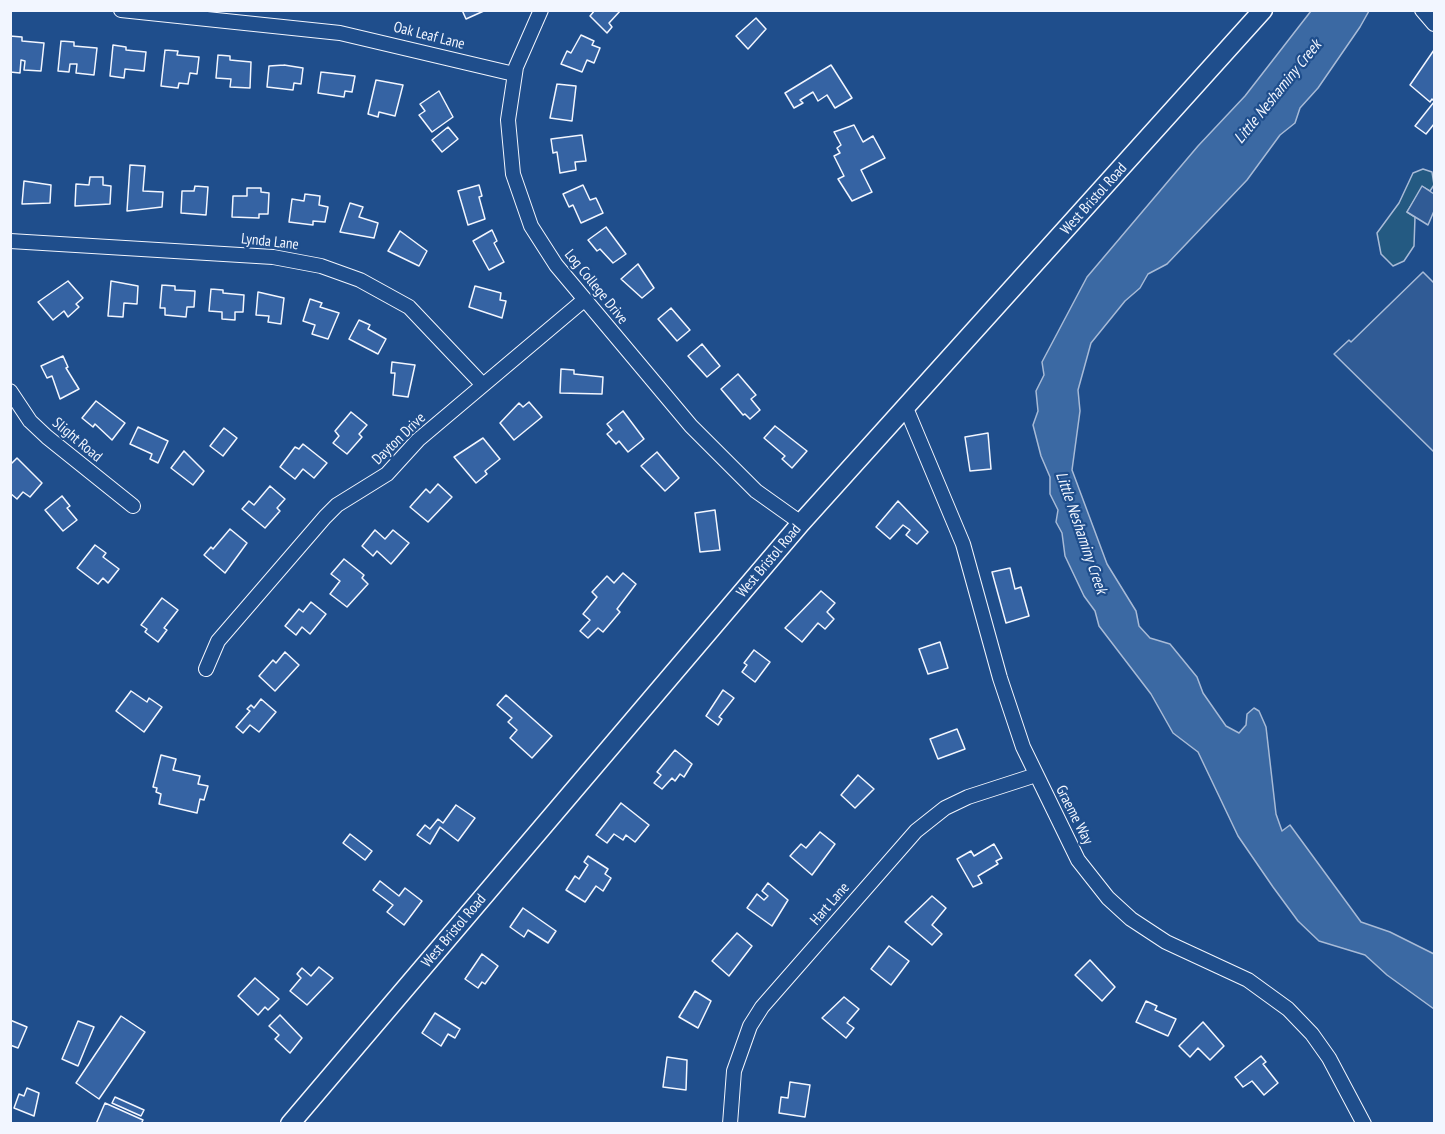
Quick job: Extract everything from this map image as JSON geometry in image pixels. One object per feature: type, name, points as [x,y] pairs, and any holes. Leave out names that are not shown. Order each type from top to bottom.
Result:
[{"type":"main road","name":"West Bristol Road","points":[[290,1124],[801,523],[1263,10]]},
{"type":"street","name":"Oak Leaf Lane","points":[[121,10],[340,33],[514,74]]},
{"type":"street","name":"Log College Drive","points":[[541,10],[526,38],[514,74],[508,120],[513,174],[520,200],[544,249],[584,300],[691,426],[756,491],[801,523]]},
{"type":"street","points":[[1422,10],[1434,24]]},
{"type":"street","name":"Lynda Lane","points":[[10,241],[273,257],[321,266],[360,280],[409,307],[483,385]]},
{"type":"street","name":"Dayton Drive","points":[[206,669],[218,641],[325,517],[337,506],[387,474],[418,440],[584,300]]},
{"type":"street","name":"Slight Road","points":[[10,391],[30,421],[46,437],[133,506]]},
{"type":"street","name":"Graeme Way","points":[[906,408],[963,544],[1000,678],[1036,775],[1078,860],[1108,898],[1158,937],[1248,980],[1288,1009],[1329,1058],[1364,1124]]},
{"type":"street","name":"Hart Lane","points":[[730,1124],[734,1071],[750,1026],[762,1007],[916,831],[945,808],[968,796],[1036,775]]},
{"type":"shaded area","points":[[1423,169],[1432,172],[1434,185],[1430,191],[1423,187],[1407,212],[1415,217],[1414,246],[1404,261],[1393,266],[1381,254],[1377,233],[1399,203],[1413,173]]},
{"type":"shaded area","points":[[1422,186],[1434,194],[1434,211],[1428,225],[1407,212]]},
{"type":"shaded area","points":[[1423,272],[1434,283],[1434,452],[1334,354],[1349,340],[1351,342]]},
{"type":"water","name":"Little Neshaminy Creek","points":[[1311,11],[1369,11],[1318,88],[1300,108],[1295,123],[1280,135],[1247,180],[1167,264],[1148,274],[1140,288],[1125,301],[1091,343],[1078,390],[1080,411],[1072,470],[1107,564],[1136,611],[1139,626],[1150,638],[1170,644],[1197,677],[1203,693],[1226,726],[1239,733],[1246,725],[1247,714],[1254,708],[1259,711],[1266,727],[1276,814],[1282,831],[1290,825],[1361,922],[1390,932],[1434,954],[1434,1009],[1387,975],[1365,955],[1319,941],[1298,921],[1273,887],[1238,836],[1198,752],[1173,733],[1151,694],[1099,626],[1095,611],[1084,596],[1065,556],[1062,533],[1056,522],[1058,510],[1050,494],[1050,477],[1041,456],[1033,425],[1038,411],[1036,391],[1044,375],[1042,362],[1087,277],[1198,146],[1245,96]]},
{"type":"building","points":[[462,10],[486,10],[466,19]]},
{"type":"building","points":[[595,10],[621,10],[609,23],[612,27],[607,33],[590,16]]},
{"type":"building","points":[[756,18],[766,29],[748,49],[736,36]]},
{"type":"building","points":[[581,35],[594,41],[592,45],[600,48],[594,63],[587,60],[582,72],[561,64],[567,51],[571,53]]},
{"type":"building","points":[[10,36],[22,37],[22,41],[44,43],[41,71],[24,70],[25,61],[21,60],[20,73],[10,72]]},
{"type":"building","points":[[61,41],[74,42],[74,46],[97,48],[94,75],[76,73],[77,64],[70,64],[69,72],[58,71]]},
{"type":"building","points":[[113,45],[126,47],[126,50],[146,52],[144,71],[125,69],[124,78],[110,76]]},
{"type":"building","points":[[165,50],[178,51],[177,55],[199,57],[197,74],[190,73],[188,84],[179,83],[178,88],[161,86]]},
{"type":"building","points":[[1434,50],[1434,101],[1432,99],[1430,102],[1410,85]]},
{"type":"building","points":[[218,55],[230,56],[230,60],[251,62],[250,88],[230,87],[231,79],[216,78]]},
{"type":"building","points":[[284,65],[303,68],[301,84],[294,83],[293,90],[267,87],[269,66]]},
{"type":"building","points":[[831,65],[852,98],[835,108],[827,95],[818,101],[813,92],[800,100],[803,103],[794,108],[785,93]]},
{"type":"building","points":[[321,72],[355,76],[352,92],[345,91],[344,97],[318,93]]},
{"type":"building","points":[[376,80],[403,85],[395,116],[379,112],[378,117],[368,114]]},
{"type":"building","points":[[557,84],[576,86],[572,121],[550,118]]},
{"type":"building","points":[[439,91],[453,117],[432,132],[419,115],[425,111],[420,104]]},
{"type":"building","points":[[1434,102],[1434,124],[1426,134],[1415,126]]},
{"type":"building","points":[[854,125],[863,142],[873,136],[885,158],[861,170],[872,192],[852,201],[838,179],[844,176],[834,156],[840,153],[837,148],[841,145],[834,132]]},
{"type":"building","points":[[448,127],[458,139],[442,152],[432,140]]},
{"type":"building","points":[[582,135],[586,161],[575,162],[576,170],[560,173],[557,152],[553,153],[551,139]]},
{"type":"building","points":[[130,165],[145,166],[143,191],[163,192],[162,207],[127,211]]},
{"type":"building","points":[[90,177],[103,177],[103,185],[111,186],[110,204],[75,206],[76,184],[89,185]]},
{"type":"building","points":[[24,181],[51,185],[50,203],[22,204]]},
{"type":"building","points":[[479,185],[482,196],[479,197],[485,219],[468,225],[458,191]]},
{"type":"building","points":[[583,185],[590,200],[596,198],[603,213],[581,223],[573,205],[569,207],[563,194]]},
{"type":"building","points":[[195,186],[208,187],[206,215],[181,213],[182,191],[194,191]]},
{"type":"building","points":[[247,188],[261,188],[261,192],[269,193],[268,214],[259,214],[259,218],[232,217],[233,196],[247,196]]},
{"type":"building","points":[[305,194],[320,196],[319,205],[328,207],[325,222],[313,221],[313,225],[289,222],[292,199],[304,201]]},
{"type":"building","points":[[350,203],[363,207],[359,217],[378,223],[374,238],[340,232]]},
{"type":"building","points":[[606,227],[626,254],[613,263],[600,249],[597,251],[588,240]]},
{"type":"building","points":[[492,230],[497,241],[494,243],[504,262],[489,270],[473,241]]},
{"type":"building","points":[[400,231],[427,251],[419,266],[388,251]]},
{"type":"building","points":[[638,264],[654,288],[642,298],[621,279]]},
{"type":"building","points":[[68,281],[83,298],[76,304],[79,307],[68,317],[64,311],[53,320],[38,302]]},
{"type":"building","points":[[111,281],[138,286],[137,304],[124,303],[123,317],[108,316]]},
{"type":"building","points":[[162,285],[175,286],[175,290],[195,291],[194,307],[187,307],[186,317],[165,315],[165,308],[160,308]]},
{"type":"building","points":[[475,286],[501,293],[500,300],[506,301],[502,318],[469,307]]},
{"type":"building","points":[[211,289],[244,295],[243,312],[235,312],[235,320],[222,319],[222,312],[209,311]]},
{"type":"building","points":[[258,292],[284,298],[281,324],[268,322],[269,316],[256,315]]},
{"type":"building","points":[[310,299],[322,303],[320,307],[339,313],[328,339],[312,334],[315,325],[303,321]]},
{"type":"building","points":[[671,308],[690,330],[677,341],[658,319]]},
{"type":"building","points":[[359,320],[370,325],[368,329],[386,339],[378,354],[349,339]]},
{"type":"building","points":[[702,344],[720,366],[707,377],[688,356]]},
{"type":"building","points":[[63,356],[68,367],[66,368],[79,389],[60,399],[52,376],[47,378],[41,366]]},
{"type":"building","points":[[392,362],[415,365],[408,397],[393,395],[395,373],[391,373]]},
{"type":"building","points":[[561,369],[574,370],[574,374],[603,377],[602,394],[560,393]]},
{"type":"building","points":[[738,374],[756,395],[751,399],[760,410],[750,419],[745,414],[743,415],[721,389]]},
{"type":"building","points":[[96,401],[125,423],[112,440],[95,424],[93,427],[82,418]]},
{"type":"building","points":[[529,402],[542,417],[514,440],[500,423],[519,403],[523,407]]},
{"type":"building","points":[[623,411],[644,439],[628,452],[619,441],[616,444],[607,434],[612,430],[607,424]]},
{"type":"building","points":[[351,412],[367,425],[359,434],[362,437],[347,454],[333,443],[339,436],[335,431]]},
{"type":"building","points":[[775,426],[807,451],[792,468],[782,459],[785,456],[764,438]]},
{"type":"building","points":[[138,427],[168,441],[158,463],[150,459],[152,454],[130,444]]},
{"type":"building","points":[[224,428],[237,438],[223,456],[210,446]]},
{"type":"building","points":[[988,433],[991,469],[970,471],[965,437]]},
{"type":"building","points":[[483,438],[500,459],[485,471],[487,474],[476,483],[454,457]]},
{"type":"building","points":[[303,444],[327,463],[314,478],[303,469],[295,479],[280,467],[295,447],[299,449]]},
{"type":"building","points":[[184,451],[204,471],[193,485],[171,468]]},
{"type":"building","points":[[657,452],[679,478],[665,491],[641,466]]},
{"type":"building","points":[[17,458],[42,483],[30,497],[23,492],[17,499],[10,493],[10,465]]},
{"type":"building","points":[[438,484],[452,497],[428,522],[410,507],[426,489],[430,493]]},
{"type":"building","points":[[270,486],[285,499],[277,508],[280,511],[265,528],[242,509],[249,501],[254,505]]},
{"type":"building","points":[[62,496],[70,506],[67,508],[77,520],[63,531],[45,510]]},
{"type":"building","points":[[898,501],[928,532],[917,544],[906,535],[910,530],[903,525],[890,539],[876,527]]},
{"type":"building","points":[[715,510],[720,550],[700,552],[695,513]]},
{"type":"building","points":[[230,529],[247,543],[225,573],[204,555],[211,547],[213,549]]},
{"type":"building","points":[[375,530],[385,539],[393,530],[409,543],[391,564],[377,551],[373,556],[362,546]]},
{"type":"building","points":[[95,545],[106,553],[103,557],[119,569],[108,583],[103,578],[98,584],[77,568]]},
{"type":"building","points":[[344,559],[364,575],[362,578],[368,584],[347,607],[330,594],[340,581],[331,574]]},
{"type":"building","points":[[1010,568],[1015,589],[1021,587],[1029,616],[1006,623],[992,572]]},
{"type":"building","points":[[623,573],[636,584],[617,609],[620,612],[603,632],[598,628],[588,638],[580,631],[590,620],[583,614],[597,597],[592,592],[607,576],[614,583]]},
{"type":"building","points":[[821,591],[835,603],[827,612],[834,619],[825,629],[818,623],[802,642],[785,628]]},
{"type":"building","points":[[162,598],[178,610],[164,628],[167,630],[158,642],[145,632],[147,629],[141,625]]},
{"type":"building","points":[[311,602],[326,614],[310,634],[302,627],[296,635],[285,626],[299,609],[303,612]]},
{"type":"building","points":[[940,642],[948,668],[928,674],[919,649]]},
{"type":"building","points":[[754,650],[770,662],[755,682],[742,672],[747,665],[744,663]]},
{"type":"building","points":[[285,652],[299,665],[275,691],[259,676],[273,660],[276,663]]},
{"type":"building","points":[[723,690],[734,698],[719,717],[722,719],[718,725],[706,716]]},
{"type":"building","points":[[131,691],[147,702],[149,698],[162,707],[144,732],[116,711]]},
{"type":"building","points":[[506,695],[552,736],[532,758],[510,738],[517,730],[508,722],[512,718],[497,705]]},
{"type":"building","points":[[261,699],[276,712],[259,732],[250,725],[243,733],[236,727],[250,711],[247,709],[251,705],[254,708]]},
{"type":"building","points":[[957,729],[965,749],[938,759],[930,739]]},
{"type":"building","points":[[675,750],[692,764],[684,777],[680,774],[675,781],[672,778],[662,789],[654,783],[661,775],[657,772]]},
{"type":"building","points":[[161,755],[176,759],[173,770],[200,776],[198,784],[208,786],[204,800],[200,799],[197,813],[159,804],[161,794],[156,792],[157,788],[153,787]]},
{"type":"building","points":[[858,775],[874,789],[855,808],[841,795]]},
{"type":"building","points":[[621,803],[649,825],[635,842],[626,835],[623,840],[614,834],[607,843],[596,835]]},
{"type":"building","points":[[456,805],[475,818],[458,841],[440,827],[430,844],[417,835],[425,825],[430,829],[438,819],[443,823]]},
{"type":"building","points":[[820,832],[835,844],[812,875],[790,856],[801,844],[806,848]]},
{"type":"building","points":[[350,834],[372,851],[365,860],[343,843]]},
{"type":"building","points":[[994,844],[1002,858],[996,861],[998,864],[978,876],[982,883],[973,887],[957,859],[971,851],[974,856]]},
{"type":"building","points":[[588,856],[608,869],[605,874],[611,878],[603,891],[596,886],[585,902],[566,890],[575,876],[579,879],[588,865],[584,862]]},
{"type":"building","points":[[380,881],[399,896],[405,888],[422,901],[404,925],[387,912],[393,905],[373,890]]},
{"type":"building","points":[[768,883],[788,900],[772,926],[747,908],[757,894],[764,900],[768,896],[762,891]]},
{"type":"building","points":[[932,896],[946,908],[932,925],[942,934],[932,945],[905,922]]},
{"type":"building","points":[[523,908],[556,931],[548,943],[528,930],[524,937],[510,927]]},
{"type":"building","points":[[737,933],[752,946],[729,976],[712,961]]},
{"type":"building","points":[[889,946],[909,961],[891,985],[871,969]]},
{"type":"building","points":[[482,954],[498,966],[485,984],[482,982],[478,988],[465,979]]},
{"type":"building","points":[[1090,960],[1115,987],[1102,1001],[1075,975]]},
{"type":"building","points":[[319,967],[333,978],[307,1005],[290,991],[301,978],[297,974],[302,968],[311,976]]},
{"type":"building","points":[[255,978],[279,999],[268,1010],[265,1007],[258,1015],[238,996]]},
{"type":"building","points":[[695,991],[711,1001],[698,1028],[679,1017]]},
{"type":"building","points":[[844,997],[859,1009],[847,1023],[854,1028],[846,1038],[822,1018]]},
{"type":"building","points":[[1146,1001],[1157,1006],[1155,1010],[1176,1019],[1168,1036],[1136,1022]]},
{"type":"building","points":[[435,1013],[460,1029],[455,1038],[448,1034],[441,1046],[422,1033]]},
{"type":"building","points":[[280,1015],[302,1038],[290,1053],[275,1039],[279,1035],[269,1026]]},
{"type":"building","points":[[121,1016],[145,1032],[99,1099],[76,1083]]},
{"type":"building","points":[[10,1020],[27,1027],[18,1048],[10,1045]]},
{"type":"building","points":[[78,1021],[94,1027],[78,1066],[62,1059]]},
{"type":"building","points":[[1203,1022],[1224,1046],[1210,1060],[1198,1048],[1190,1057],[1179,1046]]},
{"type":"building","points":[[1261,1056],[1266,1062],[1263,1064],[1278,1083],[1264,1095],[1252,1081],[1243,1087],[1235,1077]]},
{"type":"building","points":[[667,1057],[687,1060],[686,1090],[663,1087]]},
{"type":"building","points":[[790,1082],[810,1085],[805,1117],[779,1113],[781,1097],[788,1098]]},
{"type":"building","points":[[27,1088],[39,1093],[34,1116],[14,1108],[19,1094],[24,1096]]},
{"type":"building","points":[[115,1097],[144,1110],[141,1116],[112,1103]]},
{"type":"building","points":[[105,1103],[143,1120],[141,1124],[96,1124]]}]
